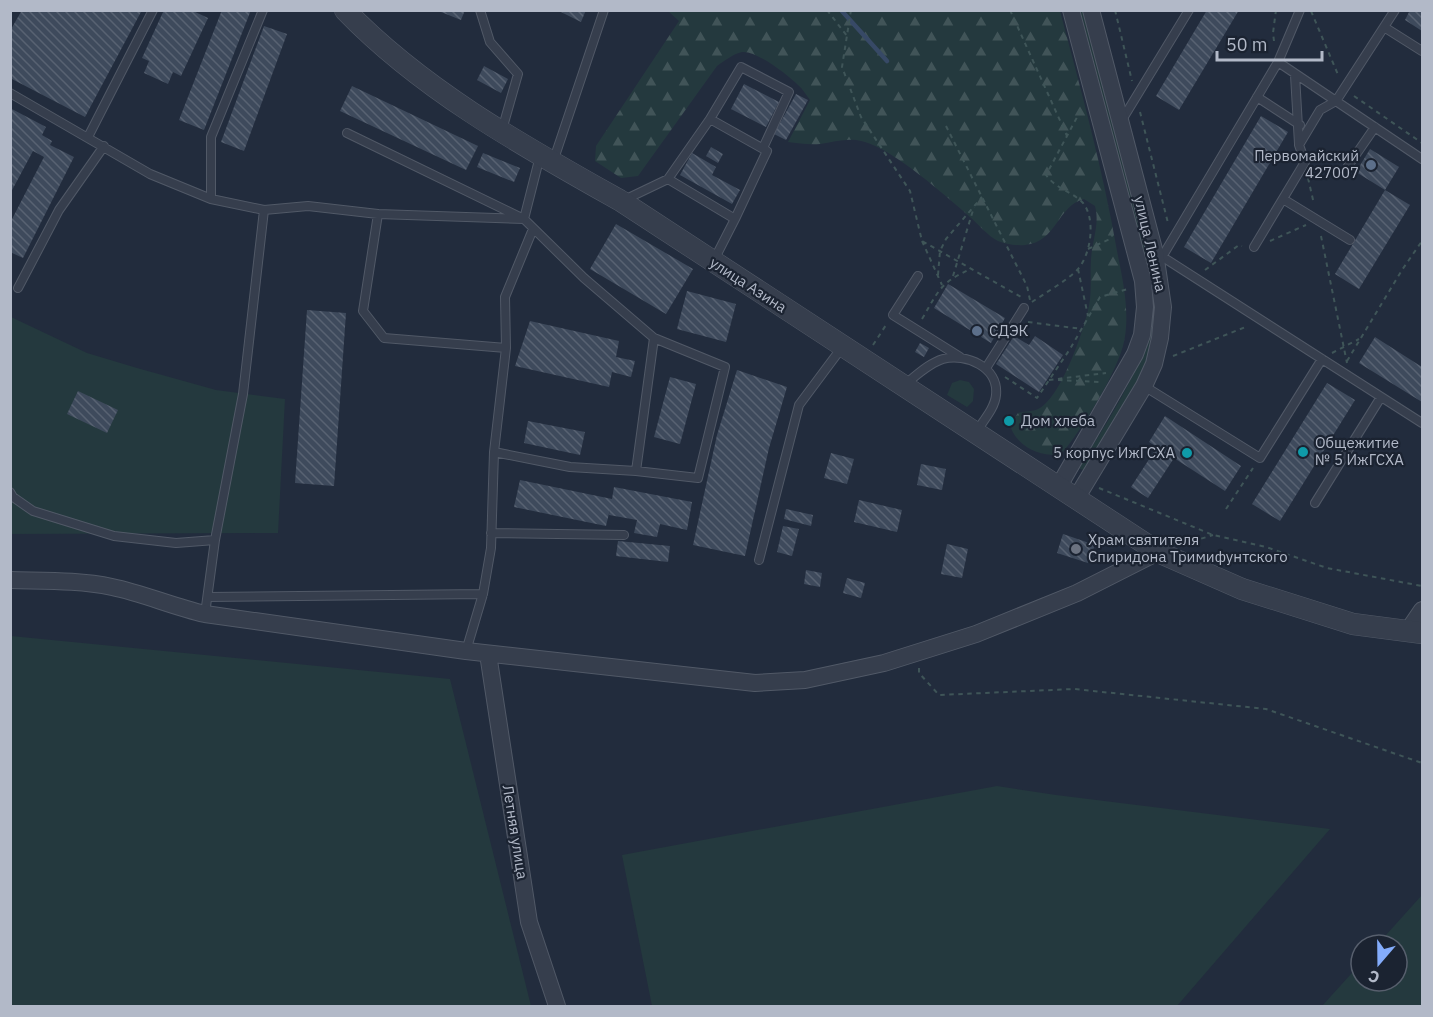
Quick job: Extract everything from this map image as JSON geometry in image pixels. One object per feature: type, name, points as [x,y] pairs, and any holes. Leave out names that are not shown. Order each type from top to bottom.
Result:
[{"type":"street","name":"улица Азина","points":[[345,10],[367,33],[430,83],[546,159],[621,201],[1059,486],[1081,490],[1158,552],[1242,589],[1353,624],[1415,632]]},
{"type":"street","name":"улица Ленина","points":[[1059,486],[1135,354],[1142,334],[1145,307],[1143,281],[1071,10]]},
{"type":"street","name":"улица Ленина","points":[[1081,490],[1144,386],[1154,364],[1163,308],[1158,255],[1090,10]]},
{"type":"street","points":[[10,580],[97,584],[176,608],[205,614],[488,654],[755,683],[805,680],[884,663],[976,634],[1077,593],[1158,552]]},
{"type":"street","points":[[1415,632],[1422,610]]},
{"type":"street","name":"Летняя улица","points":[[488,654],[529,922],[556,1006]]},
{"type":"lane","points":[[88,137],[153,10]]},
{"type":"lane","points":[[211,199],[211,137],[263,10]]},
{"type":"lane","points":[[480,10],[490,42],[518,74],[502,131]]},
{"type":"lane","points":[[524,219],[604,10]]},
{"type":"lane","points":[[1120,123],[1189,10]]},
{"type":"lane","points":[[1299,10],[1278,62],[1172,239],[1158,255],[1422,423]]},
{"type":"lane","points":[[1299,145],[1320,110],[1336,101],[1395,10]]},
{"type":"lane","points":[[1384,27],[1422,51]]},
{"type":"lane","points":[[1278,62],[1294,75],[1422,159]]},
{"type":"lane","points":[[621,201],[668,179],[710,119],[741,67],[789,92],[763,148]]},
{"type":"lane","points":[[1254,247],[1305,162],[1299,145],[1294,75]]},
{"type":"lane","points":[[10,93],[150,174],[211,199],[264,210],[308,206],[378,214],[524,219]]},
{"type":"lane","points":[[1257,97],[1308,130]]},
{"type":"lane","points":[[710,119],[767,150],[713,262]]},
{"type":"lane","points":[[1348,166],[1375,127]]},
{"type":"lane","points":[[347,133],[524,219],[584,278],[654,338],[725,367],[698,478],[570,467],[494,452]]},
{"type":"lane","points":[[18,288],[59,210],[104,146]]},
{"type":"lane","points":[[668,179],[735,219]]},
{"type":"lane","points":[[1283,199],[1350,240]]},
{"type":"lane","points":[[205,614],[215,540],[243,394],[264,210]]},
{"type":"lane","points":[[378,214],[363,311],[384,338],[506,348]]},
{"type":"lane","points":[[466,651],[483,594],[491,548],[494,452],[506,348],[505,297],[532,229]]},
{"type":"lane","points":[[918,276],[893,315],[961,357],[974,360],[987,367],[995,383],[996,394],[993,404],[976,432]]},
{"type":"lane","points":[[987,367],[1027,305]]},
{"type":"lane","points":[[636,471],[654,338]]},
{"type":"lane","points":[[759,560],[799,405],[843,345]]},
{"type":"lane","points":[[904,385],[943,359],[961,357]]},
{"type":"lane","points":[[1144,386],[1260,458],[1322,359]]},
{"type":"lane","points":[[1315,503],[1381,397]]},
{"type":"lane","points":[[10,492],[13,497],[33,511],[114,536],[176,543],[215,540]]},
{"type":"lane","points":[[491,533],[624,535]]},
{"type":"lane","points":[[208,597],[483,594]]},
{"type":"path","points":[[827,10],[847,36]]},
{"type":"path","points":[[851,10],[842,67],[861,117],[910,190],[922,241],[942,285]]},
{"type":"path","points":[[1010,10],[1067,137]]},
{"type":"path","points":[[1115,10],[1172,239]]},
{"type":"path","points":[[1275,10],[1273,33],[1278,62]]},
{"type":"path","points":[[1311,10],[1344,89],[1422,143]]},
{"type":"path","points":[[1027,305],[1078,269],[1088,250],[1092,226],[1083,204],[1051,182],[1046,175],[1091,89]]},
{"type":"path","points":[[946,126],[1027,286],[1027,305]]},
{"type":"path","points":[[1305,162],[1351,377]]},
{"type":"path","points":[[938,274],[940,251],[946,239],[982,197]]},
{"type":"path","points":[[953,276],[974,206]]},
{"type":"path","points":[[922,241],[1027,305]]},
{"type":"path","points":[[1341,371],[1422,241]]},
{"type":"path","points":[[916,329],[942,285],[953,276],[971,269]]},
{"type":"path","points":[[1078,269],[1088,317]]},
{"type":"path","points":[[987,367],[1037,398],[1100,297],[1134,287]]},
{"type":"path","points":[[863,358],[893,315]]},
{"type":"path","points":[[1016,320],[1082,329]]},
{"type":"path","points":[[1322,359],[1361,339]]},
{"type":"path","points":[[1049,380],[1119,383]]},
{"type":"path","points":[[1226,509],[1260,458]]},
{"type":"path","points":[[1081,490],[1213,535],[1266,546],[1327,568],[1422,586]]},
{"type":"path","points":[[918,652],[919,673],[939,695],[1074,688],[1266,709],[1422,763]]},
{"type":"green space","points":[[668,11],[1060,11],[1105,190],[1124,286],[1126,310],[1123,346],[1113,372],[1088,416],[1062,453],[1046,454],[1030,449],[1017,438],[1010,424],[1018,413],[1038,409],[1048,401],[1071,361],[1090,300],[1091,260],[1097,219],[1095,206],[1084,199],[1075,203],[1044,238],[1036,242],[1018,245],[998,241],[919,175],[877,147],[853,140],[816,144],[788,142],[810,100],[800,87],[780,70],[748,52],[732,56],[717,66],[638,176],[621,178],[595,161],[596,146],[679,21]]},
{"type":"green space","points":[[1076,11],[1085,11],[1158,294],[1151,359],[1086,472],[1079,468],[1126,388],[1147,336]]},
{"type":"green space","points":[[11,317],[87,353],[137,368],[216,390],[285,399],[278,533],[11,534]]},
{"type":"green space","points":[[960,380],[969,382],[974,389],[973,401],[967,407],[947,395],[952,383]]},
{"type":"green space","points":[[11,636],[450,679],[531,1006],[11,1006]]},
{"type":"green space","points":[[997,786],[1330,829],[1177,1006],[652,1006],[622,855]]},
{"type":"green space","points":[[1422,895],[1422,1006],[1322,1006],[1349,976],[1349,993],[1409,993],[1409,933],[1388,933]]},
{"type":"building","points":[[22,10],[142,10],[85,117],[10,78],[10,31]]},
{"type":"building","points":[[164,10],[191,10],[208,18],[181,76],[173,72],[168,84],[144,73],[149,61],[142,58]]},
{"type":"building","points":[[222,10],[251,10],[204,130],[179,120]]},
{"type":"building","points":[[436,10],[465,10],[461,20]]},
{"type":"building","points":[[557,10],[586,10],[581,22]]},
{"type":"building","points":[[1207,10],[1239,10],[1179,110],[1156,96]]},
{"type":"building","points":[[1410,10],[1422,10],[1422,31],[1405,20]]},
{"type":"building","points":[[264,26],[287,34],[244,151],[221,142]]},
{"type":"building","points":[[484,66],[508,79],[501,93],[477,80]]},
{"type":"building","points":[[744,84],[779,102],[766,127],[731,109]]},
{"type":"building","points":[[352,86],[478,146],[466,170],[340,111]]},
{"type":"building","points":[[796,94],[808,100],[786,140],[774,134]]},
{"type":"building","points":[[10,108],[46,127],[42,135],[52,141],[50,145],[74,157],[23,258],[10,252],[10,223],[44,157],[33,151],[10,194]]},
{"type":"building","points":[[1261,116],[1288,132],[1211,263],[1184,247]]},
{"type":"building","points":[[711,147],[723,154],[718,163],[706,156]]},
{"type":"building","points":[[1370,149],[1399,167],[1385,190],[1356,172]]},
{"type":"building","points":[[483,153],[520,168],[514,182],[477,167]]},
{"type":"building","points":[[692,153],[716,167],[712,175],[740,190],[732,204],[680,175]]},
{"type":"building","points":[[1385,190],[1410,205],[1359,289],[1335,274]]},
{"type":"building","points":[[616,224],[693,269],[666,314],[590,269]]},
{"type":"building","points":[[948,284],[1005,318],[991,343],[934,308]]},
{"type":"building","points":[[687,291],[736,304],[726,342],[677,329]]},
{"type":"building","points":[[307,310],[346,313],[334,486],[295,483]]},
{"type":"building","points":[[530,321],[619,341],[616,357],[635,361],[631,377],[612,372],[609,387],[515,366]]},
{"type":"building","points":[[1014,336],[1029,345],[1035,336],[1063,355],[1039,392],[996,364]]},
{"type":"building","points":[[1375,337],[1422,367],[1422,402],[1359,363]]},
{"type":"building","points":[[920,343],[929,348],[924,357],[915,352]]},
{"type":"building","points":[[737,370],[787,387],[769,448],[745,556],[693,545],[717,435]]},
{"type":"building","points":[[670,377],[696,384],[680,444],[654,437]]},
{"type":"building","name":"Общежитие № 5 ИжГСХА","points":[[1327,383],[1355,400],[1280,521],[1252,504]]},
{"type":"building","points":[[78,391],[118,410],[107,433],[67,414]]},
{"type":"building","name":"Дом хлеба","points":[[1008,414],[1015,419],[1010,427],[1002,422]]},
{"type":"building","name":"5 корпус ИжГСХА","points":[[1165,416],[1241,466],[1225,491],[1174,458],[1148,498],[1131,487],[1157,447],[1149,442]]},
{"type":"building","points":[[528,421],[585,432],[580,455],[524,443]]},
{"type":"building","points":[[831,453],[854,459],[847,484],[824,478]]},
{"type":"building","points":[[921,464],[946,469],[942,490],[917,485]]},
{"type":"building","points":[[520,480],[612,499],[614,487],[692,502],[687,530],[660,524],[657,537],[634,533],[637,520],[609,515],[610,509],[606,526],[514,507]]},
{"type":"building","points":[[859,500],[902,510],[897,532],[854,522]]},
{"type":"building","points":[[786,509],[813,515],[811,526],[784,519]]},
{"type":"building","points":[[783,526],[799,529],[792,556],[777,552]]},
{"type":"building","name":"Храм святителя Спиридона Тримифунтского","points":[[1063,534],[1095,545],[1088,563],[1057,553]]},
{"type":"building","points":[[618,541],[670,546],[668,562],[616,556]]},
{"type":"building","points":[[947,544],[968,549],[962,578],[941,574]]},
{"type":"building","points":[[806,570],[822,573],[820,587],[804,584]]},
{"type":"building","points":[[847,578],[865,583],[861,598],[843,593]]},
{"type":"waterway","points":[[841,10],[887,61]]},
{"type":"place","name":"Первомайский 427007","points":[[1371,165]]},
{"type":"place","name":"СДЭК","points":[[977,331]]},
{"type":"place","name":"Дом хлеба","points":[[1009,421]]},
{"type":"place","name":"Общежитие № 5 ИжГСХА","points":[[1303,452]]},
{"type":"place","name":"5 корпус ИжГСХА","points":[[1187,453]]},
{"type":"place","name":"Храм святителя Спиридона Тримифунтского","points":[[1076,549]]}]
